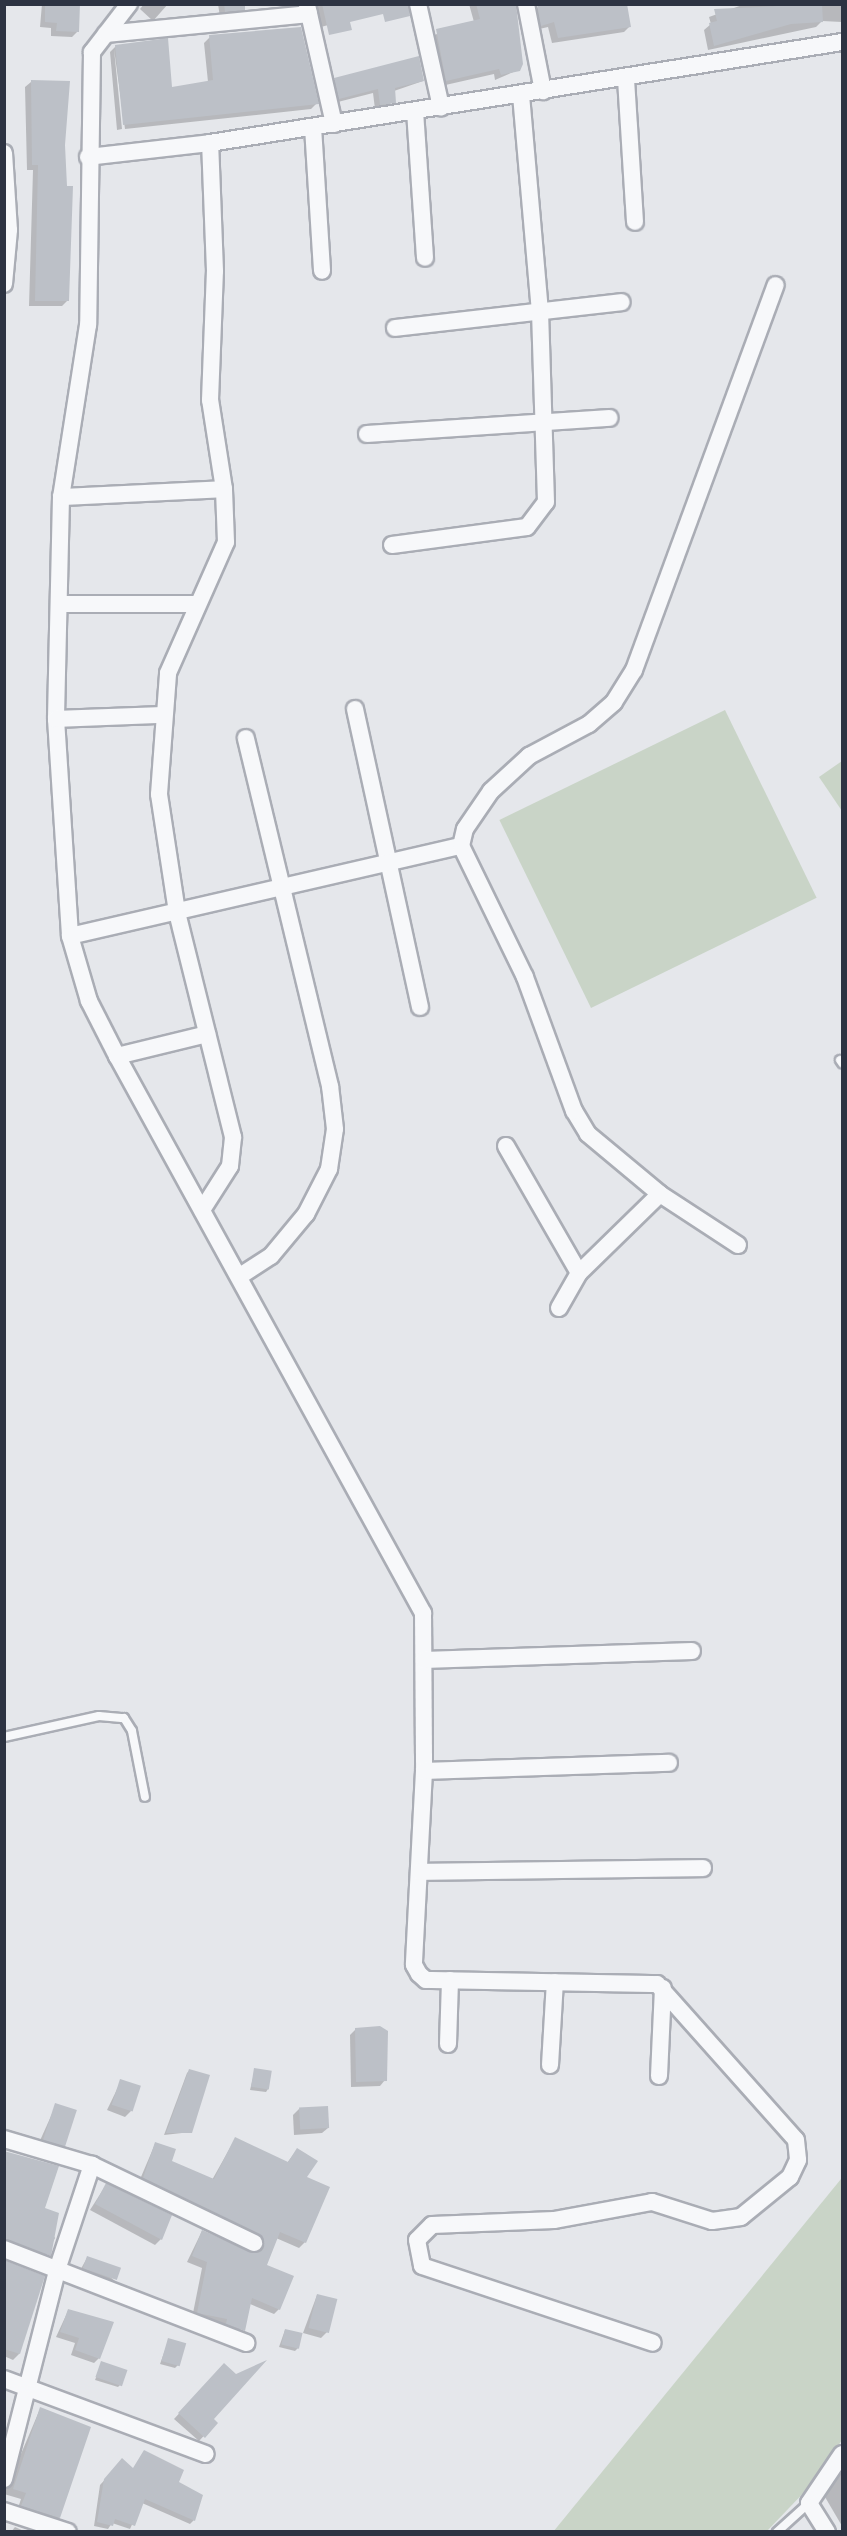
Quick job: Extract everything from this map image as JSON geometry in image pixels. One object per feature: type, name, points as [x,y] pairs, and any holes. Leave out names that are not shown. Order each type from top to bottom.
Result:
[{"type":"street","points":[[129,4],[92,52],[88,157],[88,325],[61,497],[56,719],[70,936],[89,1000],[117,1056],[419,1602],[424,1660],[424,1771],[414,1965],[426,1980],[555,1982],[663,1988],[796,2140],[798,2160],[790,2177],[741,2217],[712,2221],[652,2202],[554,2220],[432,2225],[417,2240],[422,2266],[653,2343]]},
{"type":"street","points":[[417,4],[441,107]]},
{"type":"street","points":[[526,4],[543,92]]},
{"type":"street","points":[[106,34],[308,9],[334,124]]},
{"type":"street","points":[[88,157],[210,143],[626,79],[843,42]]},
{"type":"street","points":[[626,79],[635,222]]},
{"type":"street","points":[[392,545],[527,527],[546,502],[540,312],[521,95]]},
{"type":"street","points":[[415,111],[425,258]]},
{"type":"street","points":[[313,127],[322,271]]},
{"type":"street","points":[[202,1210],[230,1166],[233,1137],[177,912],[159,794],[162,715],[168,673],[196,604],[226,542],[224,489],[210,400],[215,271],[210,143]]},
{"type":"street","points":[[4,153],[9,230],[4,284]]},
{"type":"street","points":[[738,1245],[660,1194],[601,1148],[574,1111],[525,978],[461,846],[465,829],[491,791],[529,756],[589,724],[614,702],[634,670],[776,285]]},
{"type":"street","points":[[395,328],[622,302]]},
{"type":"street","points":[[367,434],[609,418]]},
{"type":"street","points":[[61,497],[224,489]]},
{"type":"street","points":[[59,604],[196,604]]},
{"type":"street","points":[[355,709],[420,1007]]},
{"type":"street","points":[[56,719],[162,715]]},
{"type":"street","points":[[240,1276],[271,1256],[306,1214],[329,1169],[334,1129],[330,1086],[246,738]]},
{"type":"street","points":[[70,936],[461,846]]},
{"type":"street","points":[[117,1056],[207,1034]]},
{"type":"street","points":[[506,1146],[579,1273]]},
{"type":"street","points":[[559,1308],[579,1273],[660,1194]]},
{"type":"street","points":[[424,1660],[692,1652]]},
{"type":"street","points":[[424,1771],[669,1763]]},
{"type":"street","points":[[420,1872],[703,1868]]},
{"type":"street","points":[[448,2044],[450,1980]]},
{"type":"street","points":[[550,2065],[555,1982]]},
{"type":"street","points":[[659,2076],[663,1988]]},
{"type":"street","points":[[4,2139],[92,2165],[254,2243]]},
{"type":"street","points":[[4,2479],[25,2387],[58,2267],[92,2165]]},
{"type":"street","points":[[4,2250],[58,2267],[246,2343]]},
{"type":"street","points":[[4,2379],[206,2454]]},
{"type":"street","points":[[827,2532],[809,2503],[843,2454]]},
{"type":"street","points":[[4,2511],[68,2532]]},
{"type":"lane","points":[[4,1737],[99,1716],[124,1718],[132,1731],[145,1797]]},
{"type":"lane","points":[[777,2532],[809,2503]]},
{"type":"shaded area","points":[[725,710],[817,898],[591,1008],[499,820]]},
{"type":"shaded area","points":[[842,761],[842,811],[819,777]]},
{"type":"shaded area","points":[[841,2179],[842,2440],[812,2484],[767,2531],[553,2532]]},
{"type":"building","points":[[45,4],[80,4],[79,32],[56,31],[57,23],[45,22]]},
{"type":"building","points":[[224,4],[245,4],[245,10],[225,12]]},
{"type":"building","points":[[322,4],[408,4],[410,16],[385,22],[383,14],[350,22],[352,30],[329,35]]},
{"type":"building","points":[[476,4],[516,4],[523,64],[520,71],[501,75],[499,69],[446,81],[436,29],[480,19]]},
{"type":"building","points":[[537,4],[627,4],[631,27],[558,38],[554,22],[541,26]]},
{"type":"building","points":[[822,4],[823,22],[791,24],[714,46],[709,23],[717,21],[714,9]]},
{"type":"building","points":[[301,27],[319,104],[123,125],[115,45],[168,38],[172,87],[213,80],[209,35]]},
{"type":"building","points":[[419,56],[424,81],[395,88],[396,103],[380,105],[378,89],[339,99],[334,78]]},
{"type":"building","points":[[31,80],[70,81],[65,145],[67,186],[73,186],[69,301],[35,301],[38,165],[32,165]]},
{"type":"building","points":[[380,2026],[388,2031],[387,2081],[356,2082],[355,2028]]},
{"type":"building","points":[[254,2068],[272,2071],[269,2090],[251,2087]]},
{"type":"building","points":[[189,2069],[210,2075],[192,2133],[166,2133]]},
{"type":"building","points":[[120,2079],[141,2086],[133,2111],[112,2105]]},
{"type":"building","points":[[55,2103],[77,2110],[65,2147],[43,2140]]},
{"type":"building","points":[[328,2106],[329,2128],[300,2129],[299,2108]]},
{"type":"building","points":[[235,2137],[288,2162],[297,2148],[318,2161],[307,2177],[330,2187],[306,2243],[280,2232],[267,2265],[294,2276],[280,2310],[252,2298],[245,2331],[226,2324],[227,2319],[197,2313],[207,2262],[192,2256],[202,2230],[254,2253],[263,2248],[263,2238],[143,2178],[155,2142],[176,2149],[172,2161],[214,2179]]},
{"type":"building","points":[[4,2151],[59,2166],[45,2208],[59,2213],[51,2256],[4,2239]]},
{"type":"building","points":[[106,2183],[172,2215],[162,2240],[95,2204]]},
{"type":"building","points":[[87,2256],[121,2268],[117,2280],[83,2268]]},
{"type":"building","points":[[4,2260],[45,2276],[20,2354],[4,2349]]},
{"type":"building","points":[[317,2294],[337,2299],[329,2333],[309,2328]]},
{"type":"building","points":[[68,2309],[114,2322],[100,2359],[75,2350],[79,2338],[60,2332]]},
{"type":"building","points":[[285,2329],[303,2333],[299,2349],[281,2345]]},
{"type":"building","points":[[168,2338],[186,2343],[180,2366],[161,2361]]},
{"type":"building","points":[[267,2360],[214,2419],[218,2423],[205,2438],[178,2413],[224,2363],[236,2374]]},
{"type":"building","points":[[101,2361],[127,2370],[122,2386],[95,2377]]},
{"type":"building","points":[[40,2407],[91,2427],[60,2518],[21,2506],[26,2493],[13,2489]]},
{"type":"building","points":[[144,2450],[184,2470],[179,2482],[203,2495],[195,2521],[145,2499],[135,2526],[115,2519],[113,2526],[97,2522],[104,2479],[122,2458],[133,2468]]}]
